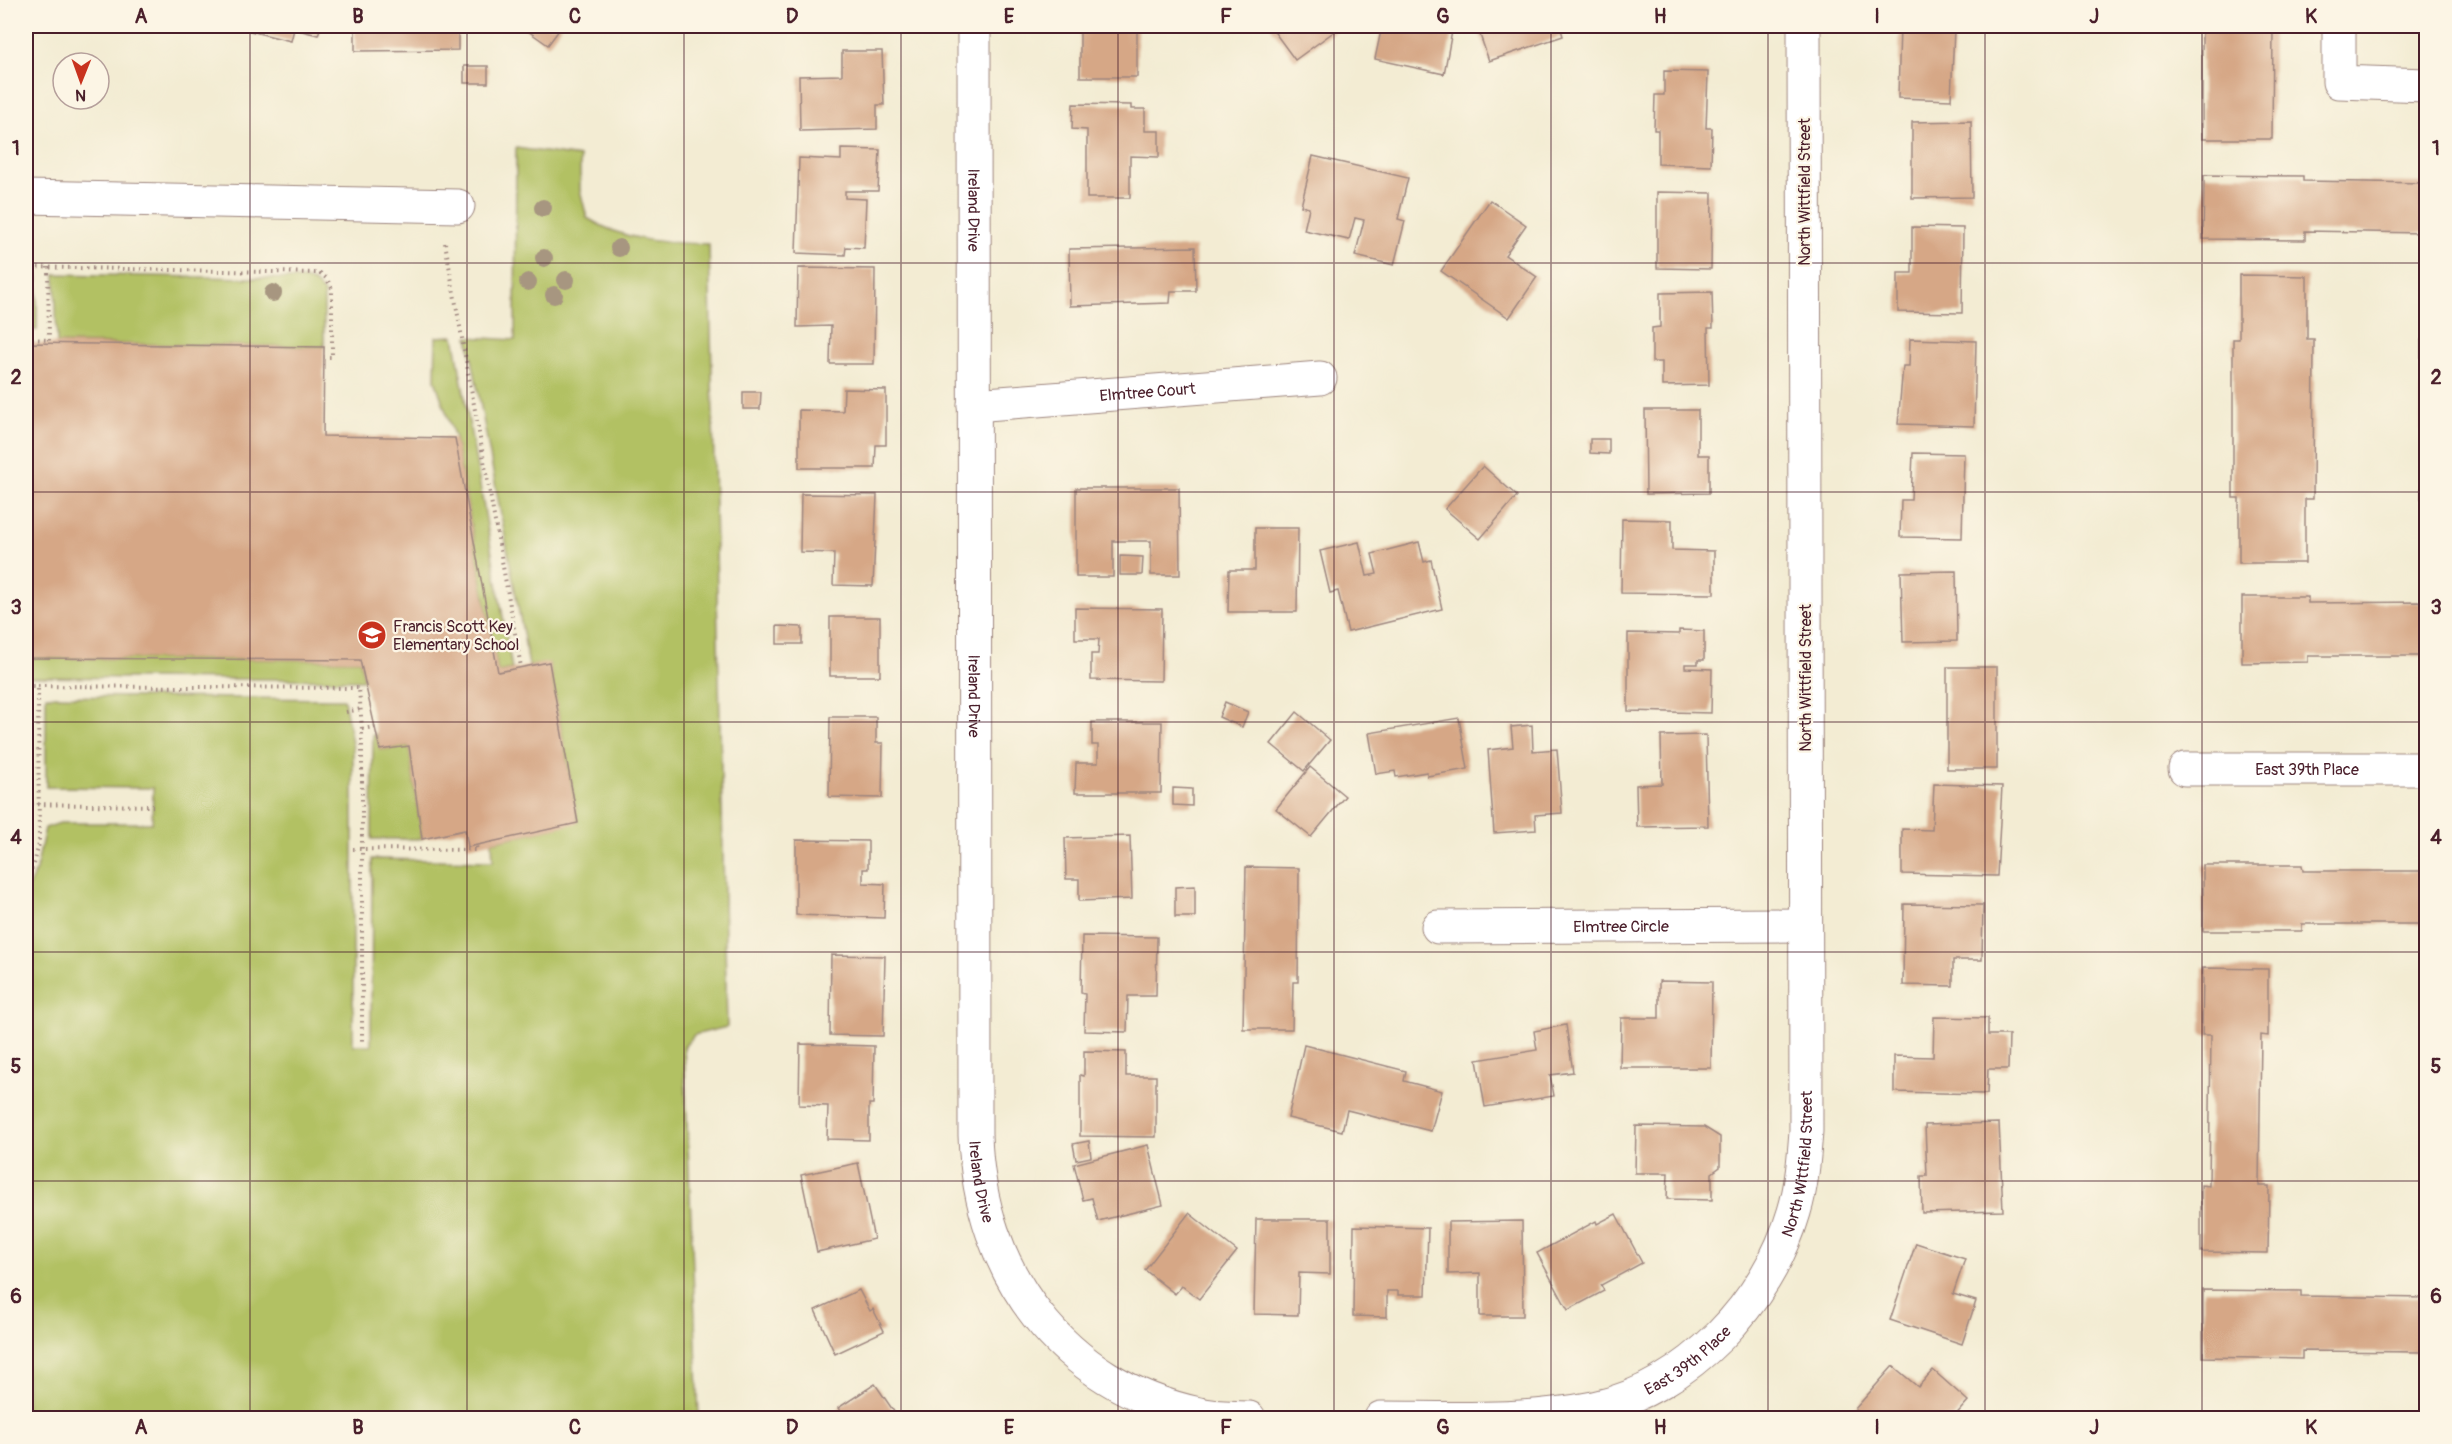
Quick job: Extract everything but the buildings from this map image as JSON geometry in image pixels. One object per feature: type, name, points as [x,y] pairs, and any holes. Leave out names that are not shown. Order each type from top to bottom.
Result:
[{"type":"street","name":"Ireland Drive","points":[[974,26],[975,1156],[984,1213],[1005,1267],[1025,1301],[1062,1343],[1093,1368],[1163,1404],[1201,1415],[1249,1419]]},
{"type":"street","name":"North Wittfield Street","points":[[1738,1315],[1772,1266],[1788,1230],[1799,1189],[1806,1131],[1804,26]]},
{"type":"street","points":[[2339,26],[2339,82],[2427,85]]},
{"type":"street","points":[[26,197],[448,206]]},
{"type":"street","name":"Elmtree Court","points":[[974,405],[1320,378]]},
{"type":"street","name":"East 39th Place","points":[[2185,769],[2427,769]]},
{"type":"street","name":"Elmtree Circle","points":[[1438,927],[1805,925]]},
{"type":"street","name":"East 39th Place","points":[[1381,1419],[1521,1418],[1587,1409],[1614,1402],[1650,1388],[1683,1367],[1725,1330],[1738,1315]]},
{"type":"path","points":[[448,206],[521,667]]},
{"type":"path","points":[[26,267],[320,273],[332,288],[332,357],[324,357]]},
{"type":"path","points":[[26,339],[49,341],[48,267]]},
{"type":"path","points":[[26,686],[359,688],[362,729],[362,1045]]},
{"type":"path","points":[[26,880],[34,864],[39,844],[38,686]]},
{"type":"path","points":[[346,712],[361,709]]},
{"type":"path","points":[[362,729],[375,727]]},
{"type":"path","points":[[26,804],[153,806]]},
{"type":"path","points":[[353,849],[477,850],[476,845]]},
{"type":"green space","points":[[516,148],[580,157],[580,190],[587,218],[602,226],[646,240],[709,244],[727,1027],[694,1035],[684,1047],[699,1418],[26,1418],[26,892],[36,870],[45,828],[60,823],[152,823],[153,788],[46,787],[46,696],[344,699],[353,749],[353,1045],[371,1045],[372,859],[493,861],[492,842],[578,822],[549,663],[529,666],[468,337],[515,340]]},
{"type":"green space","points":[[55,274],[304,279],[314,282],[324,293],[324,347],[57,343]]},
{"type":"green space","points":[[26,275],[37,275],[37,330],[26,330]]},
{"type":"green space","points":[[454,336],[512,669],[498,672],[455,438],[435,380],[436,337]]},
{"type":"green space","points":[[26,658],[360,660],[364,680],[26,677]]},
{"type":"green space","points":[[376,734],[380,750],[409,746],[422,839],[372,839],[373,735]]},
{"type":"place","name":"Francis Scott Key Elementary School","points":[[372,635]]}]
